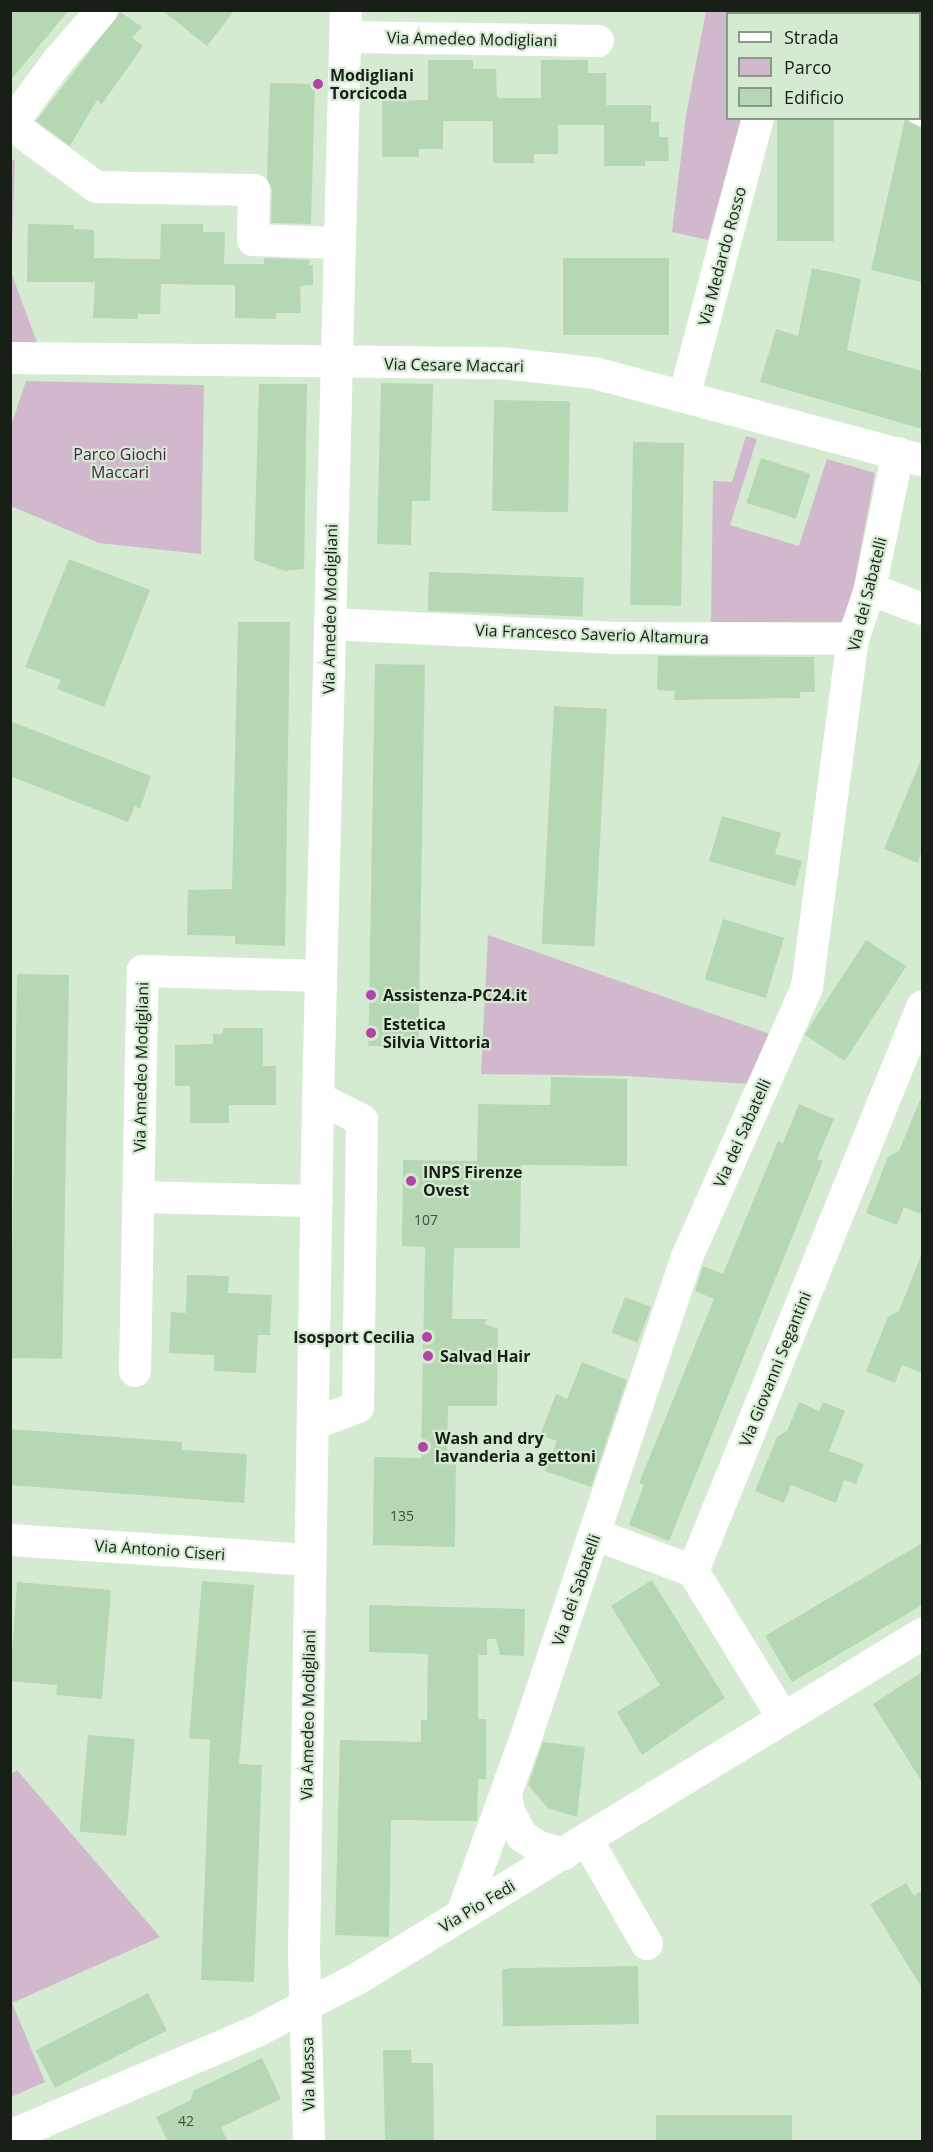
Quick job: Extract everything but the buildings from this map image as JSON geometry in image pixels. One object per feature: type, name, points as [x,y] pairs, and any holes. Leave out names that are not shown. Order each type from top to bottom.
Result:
[{"type":"street","points":[[102,10],[58,61],[11,126],[96,187],[254,190],[254,240],[339,243]]},
{"type":"street","name":"Via Amedeo Modigliani","points":[[306,2006],[304,1953],[320,976],[330,624],[334,363],[345,24],[598,41]]},
{"type":"street","name":"Via Medardo Rosso","points":[[686,394],[757,120]]},
{"type":"street","name":"Via Cesare Maccari","points":[[10,358],[502,363],[594,373],[686,394],[910,457]]},
{"type":"street","name":"Via dei Sabatelli","points":[[462,1914],[506,1795],[687,1257],[807,987],[853,639],[910,457]]},
{"type":"street","points":[[870,589],[922,609]]},
{"type":"street","name":"Via Francesco Saverio Altamura","points":[[330,624],[615,638],[853,639]]},
{"type":"street","name":"Via Amedeo Modigliani","points":[[135,1371],[143,971],[320,976]]},
{"type":"street","name":"Via Giovanni Segantini","points":[[693,1571],[922,1007]]},
{"type":"street","points":[[313,1424],[358,1407],[362,1120],[318,1098]]},
{"type":"street","points":[[138,1197],[316,1201]]},
{"type":"street","points":[[594,1534],[693,1571],[783,1719]]},
{"type":"street","name":"Via Antonio Ciseri","points":[[10,1540],[310,1560]]},
{"type":"street","name":"Via Pio Fedi","points":[[10,2136],[306,2006],[576,1847],[922,1634]]},
{"type":"street","points":[[506,1795],[509,1812],[522,1836],[537,1846],[576,1847],[647,1944]]},
{"type":"street","name":"Via Massa","points":[[306,2006],[309,2142]]},
{"type":"green space","points":[[706,11],[922,11],[922,92],[921,12],[726,12],[726,120],[741,120],[708,240],[672,232],[686,115]]},
{"type":"green space","points":[[15,160],[11,272],[38,345],[11,344],[10,161]]},
{"type":"green space","name":"Parco Giochi Maccari","points":[[26,381],[204,385],[201,554],[99,543],[11,506],[11,426]]},
{"type":"green space","points":[[746,436],[757,439],[730,525],[799,546],[827,459],[875,473],[847,622],[711,622],[713,481],[732,482]]},
{"type":"green space","points":[[488,935],[770,1034],[749,1084],[628,1076],[481,1074]]},
{"type":"green space","points":[[17,1770],[160,1937],[12,2003],[45,2082],[11,2097],[10,1775]]},
{"type":"place","name":"Modigliani Torcicoda","points":[[318,84]]},
{"type":"place","name":"Assistenza-PC24.it","points":[[371,995]]},
{"type":"place","name":"Estetica Silvia Vittoria","points":[[371,1033]]},
{"type":"place","name":"INPS Firenze Ovest","points":[[411,1181]]},
{"type":"place","name":"Isosport Cecilia","points":[[427,1337]]},
{"type":"place","name":"Salvad Hair","points":[[428,1356]]},
{"type":"place","name":"Wash and dry lavanderia a gettoni","points":[[423,1447]]}]
